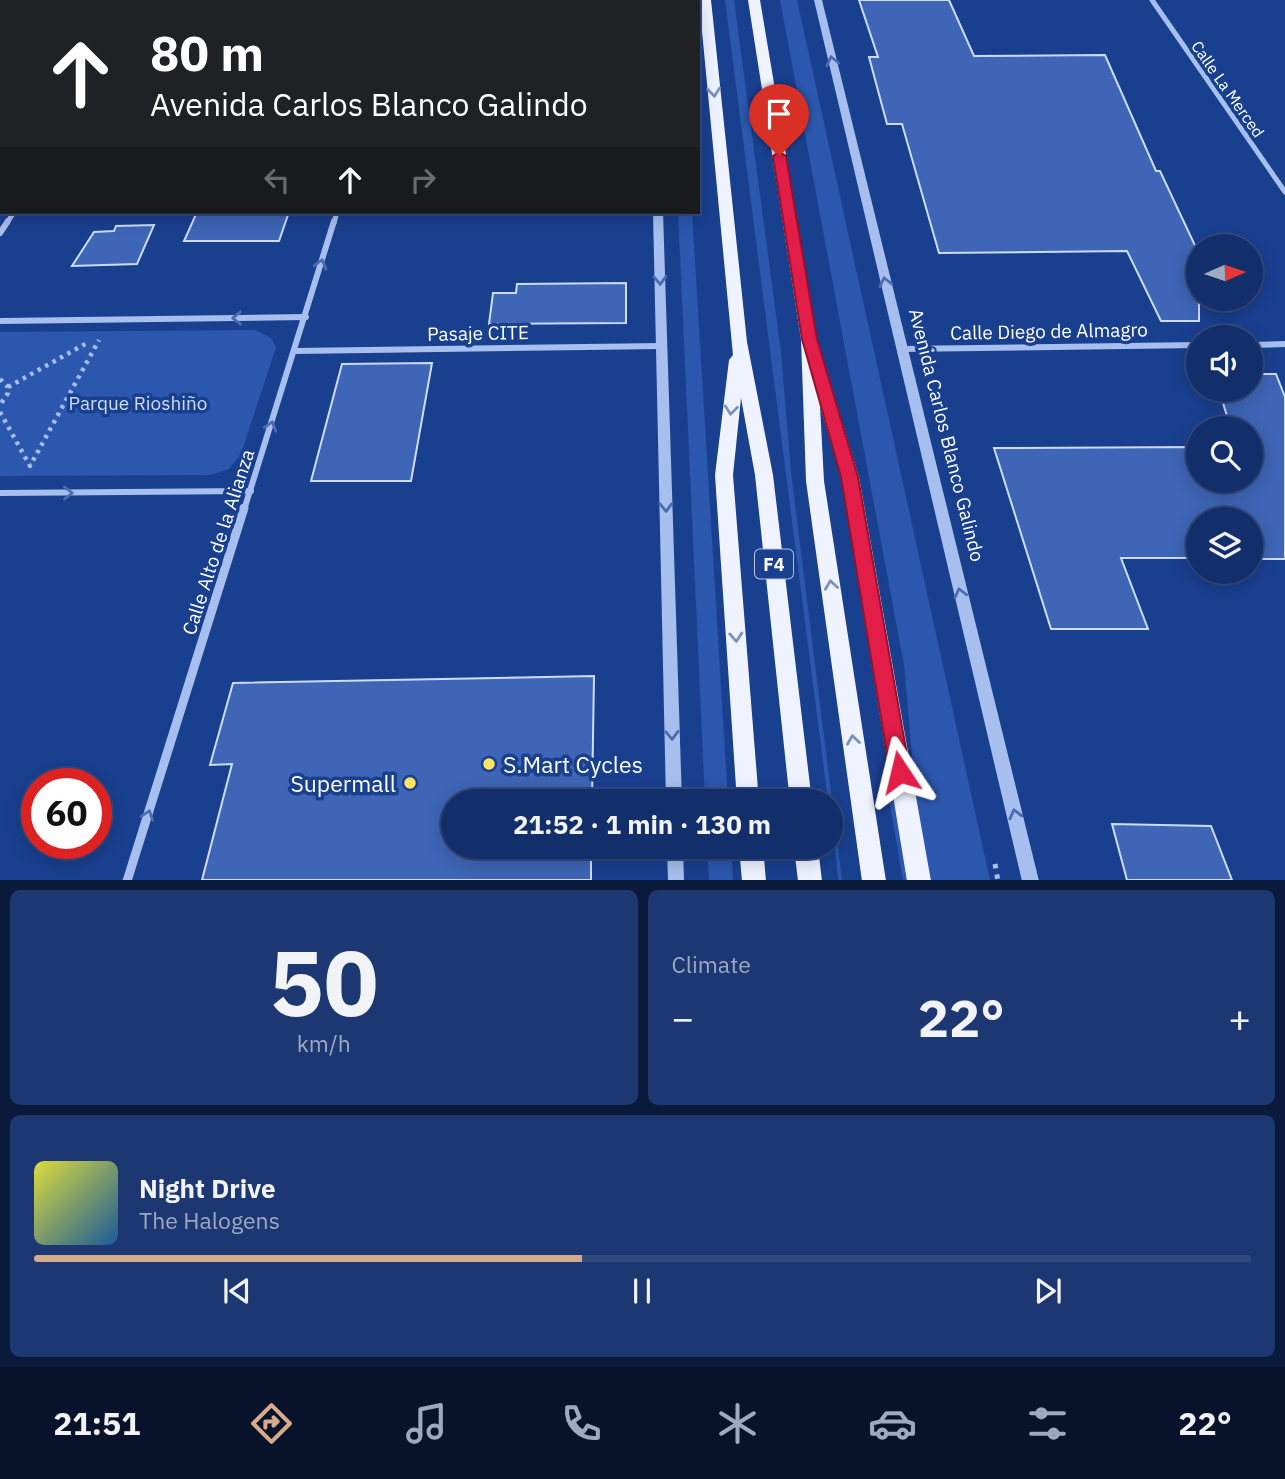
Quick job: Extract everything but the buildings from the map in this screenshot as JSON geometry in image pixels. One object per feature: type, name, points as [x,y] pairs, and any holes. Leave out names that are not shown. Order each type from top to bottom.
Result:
[{"type":"main road","name":"F4","points":[[705,0],[739,342],[764,475],[800,789]]},
{"type":"main road","points":[[754,0],[809,339],[815,481],[874,880]]},
{"type":"main road","points":[[809,339],[850,477],[919,880]]},
{"type":"main road","points":[[739,342],[724,475],[747,789]]},
{"type":"main road","points":[[752,859],[754,880]]},
{"type":"main road","points":[[807,859],[810,880]]},
{"type":"street","name":"Avenida Carlos Blanco Galindo","points":[[818,0],[900,349],[1031,880]]},
{"type":"street","name":"Calle La Merced","points":[[1152,0],[1285,192]]},
{"type":"street","points":[[0,233],[13,214]]},
{"type":"street","name":"Calle Alto de la Alianza","points":[[127,880],[336,214]]},
{"type":"street","points":[[658,214],[674,789]]},
{"type":"street","points":[[0,321],[306,317]]},
{"type":"street","points":[[1263,345],[1285,344]]},
{"type":"street","name":"Calle Diego de Almagro","points":[[900,349],[1186,345]]},
{"type":"street","name":"Pasaje CITE","points":[[295,351],[662,346]]},
{"type":"street","points":[[0,494],[251,491]]},
{"type":"street","points":[[675,859],[676,880]]},
{"type":"path","points":[[0,412],[30,466],[102,335],[8,387]]},
{"type":"path","points":[[0,379],[8,387],[8,393],[0,405]]},
{"type":"green space","points":[[725,0],[734,0],[781,352],[791,472],[831,789],[826,789]]},
{"type":"green space","points":[[780,0],[797,0],[990,880],[903,880],[889,799],[916,799],[904,665]]},
{"type":"green space","points":[[678,214],[692,214],[727,789],[704,789]]},
{"type":"green space","name":"Parque Rioshiño","points":[[255,330],[271,338],[276,347],[241,454],[229,469],[210,475],[0,476],[0,332]]},
{"type":"green space","points":[[708,859],[732,859],[733,880],[709,880]]},
{"type":"green space","points":[[836,859],[839,859],[842,880],[838,880]]},
{"type":"place","name":"S.Mart Cycles","points":[[489,764]]},
{"type":"place","name":"Supermall","points":[[410,783]]},
{"type":"route","points":[[779,156],[809,339],[850,477],[900,772]]}]
